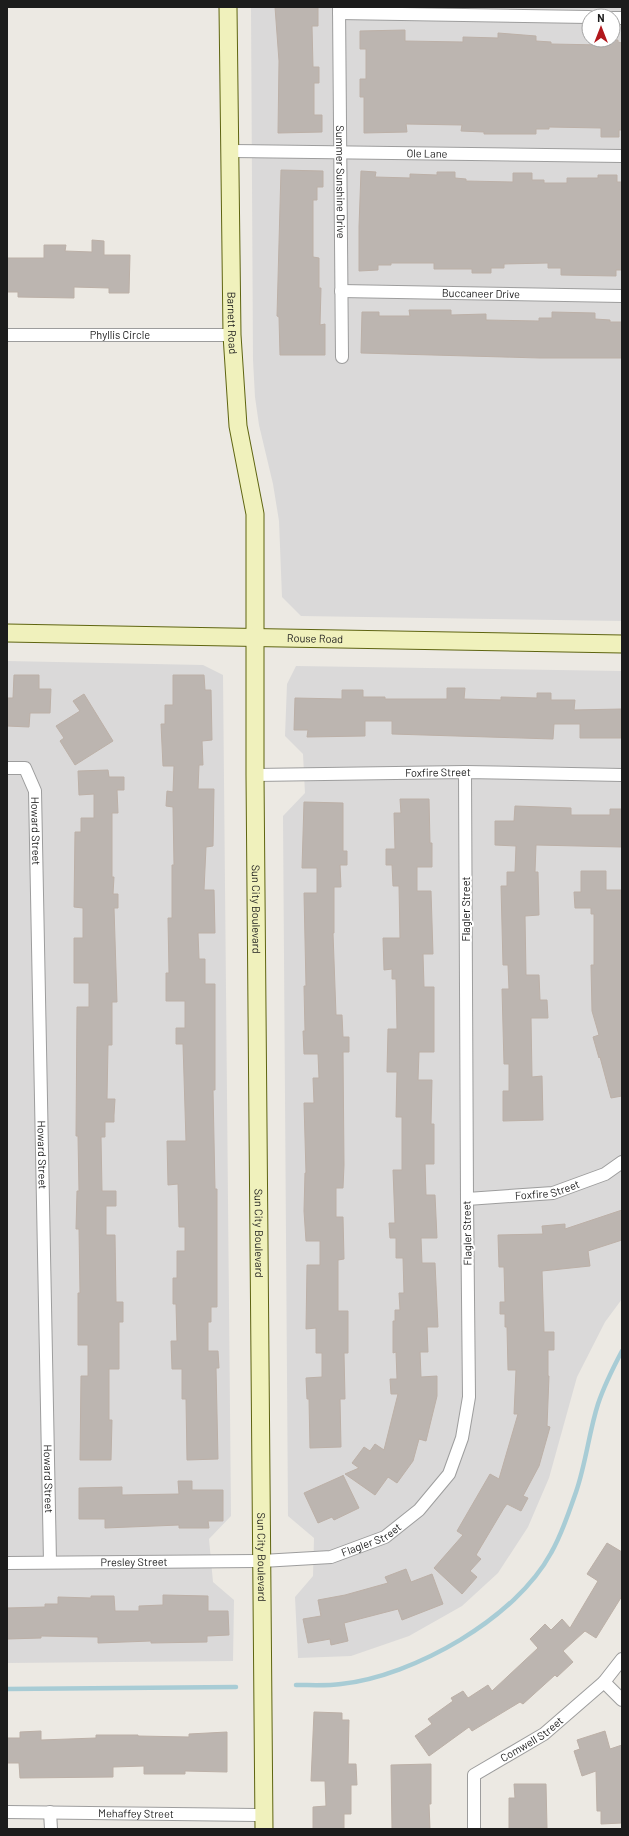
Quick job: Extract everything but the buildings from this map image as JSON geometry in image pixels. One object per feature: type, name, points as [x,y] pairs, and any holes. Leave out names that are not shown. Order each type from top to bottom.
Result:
[{"type":"street","name":"Barnett Road","points":[[228,7],[231,151],[232,334],[238,426],[254,514],[255,638]]},
{"type":"street","points":[[339,10],[581,14]]},
{"type":"street","name":"Summer Sunshine Drive","points":[[339,10],[342,358]]},
{"type":"street","name":"Ole Lane","points":[[231,151],[622,156]]},
{"type":"street","name":"Buccaneer Drive","points":[[341,291],[622,296]]},
{"type":"street","name":"Phyllis Circle","points":[[7,335],[232,334]]},
{"type":"street","name":"Rouse Road","points":[[7,633],[622,644]]},
{"type":"street","name":"Sun City Boulevard","points":[[255,638],[264,1822]]},
{"type":"street","name":"Howard Street","points":[[7,768],[25,768],[35,791],[50,1562]]},
{"type":"street","name":"Foxfire Street","points":[[255,775],[465,772],[622,775]]},
{"type":"street","name":"Flagler Street","points":[[262,1561],[331,1557],[385,1537],[419,1510],[449,1474],[462,1438],[469,1397],[465,772]]},
{"type":"street","name":"Foxfire Street","points":[[467,1199],[553,1193],[605,1174],[622,1162]]},
{"type":"street","name":"Presley Street","points":[[7,1563],[262,1561]]},
{"type":"street","name":"Comwell Street","points":[[474,1829],[474,1775],[544,1734],[604,1682],[622,1659]]},
{"type":"street","points":[[604,1682],[622,1700]]},
{"type":"street","name":"Mehaffey Street","points":[[7,1812],[50,1812],[264,1822]]},
{"type":"street","points":[[50,1812],[51,1829]]},
{"type":"shaded area","points":[[251,7],[622,7],[622,621],[301,616],[282,597],[279,521],[273,484],[259,425],[255,397],[253,360]]},
{"type":"shaded area","points":[[7,661],[203,665],[223,675],[231,1516],[209,1539],[213,1582],[234,1600],[233,1661],[7,1663]]},
{"type":"shaded area","points":[[296,666],[622,671],[622,1299],[605,1322],[577,1377],[549,1478],[528,1527],[498,1573],[462,1606],[409,1636],[351,1656],[298,1658],[295,1597],[313,1576],[314,1538],[288,1516],[283,816],[305,793],[303,754],[285,736],[287,684]]},
{"type":"waterway","points":[[296,1685],[341,1684],[370,1679],[400,1669],[430,1656],[460,1640],[488,1621],[514,1600],[535,1577],[551,1553],[562,1531],[579,1481],[598,1404],[622,1351]]},
{"type":"waterway","points":[[7,1689],[236,1687]]}]
